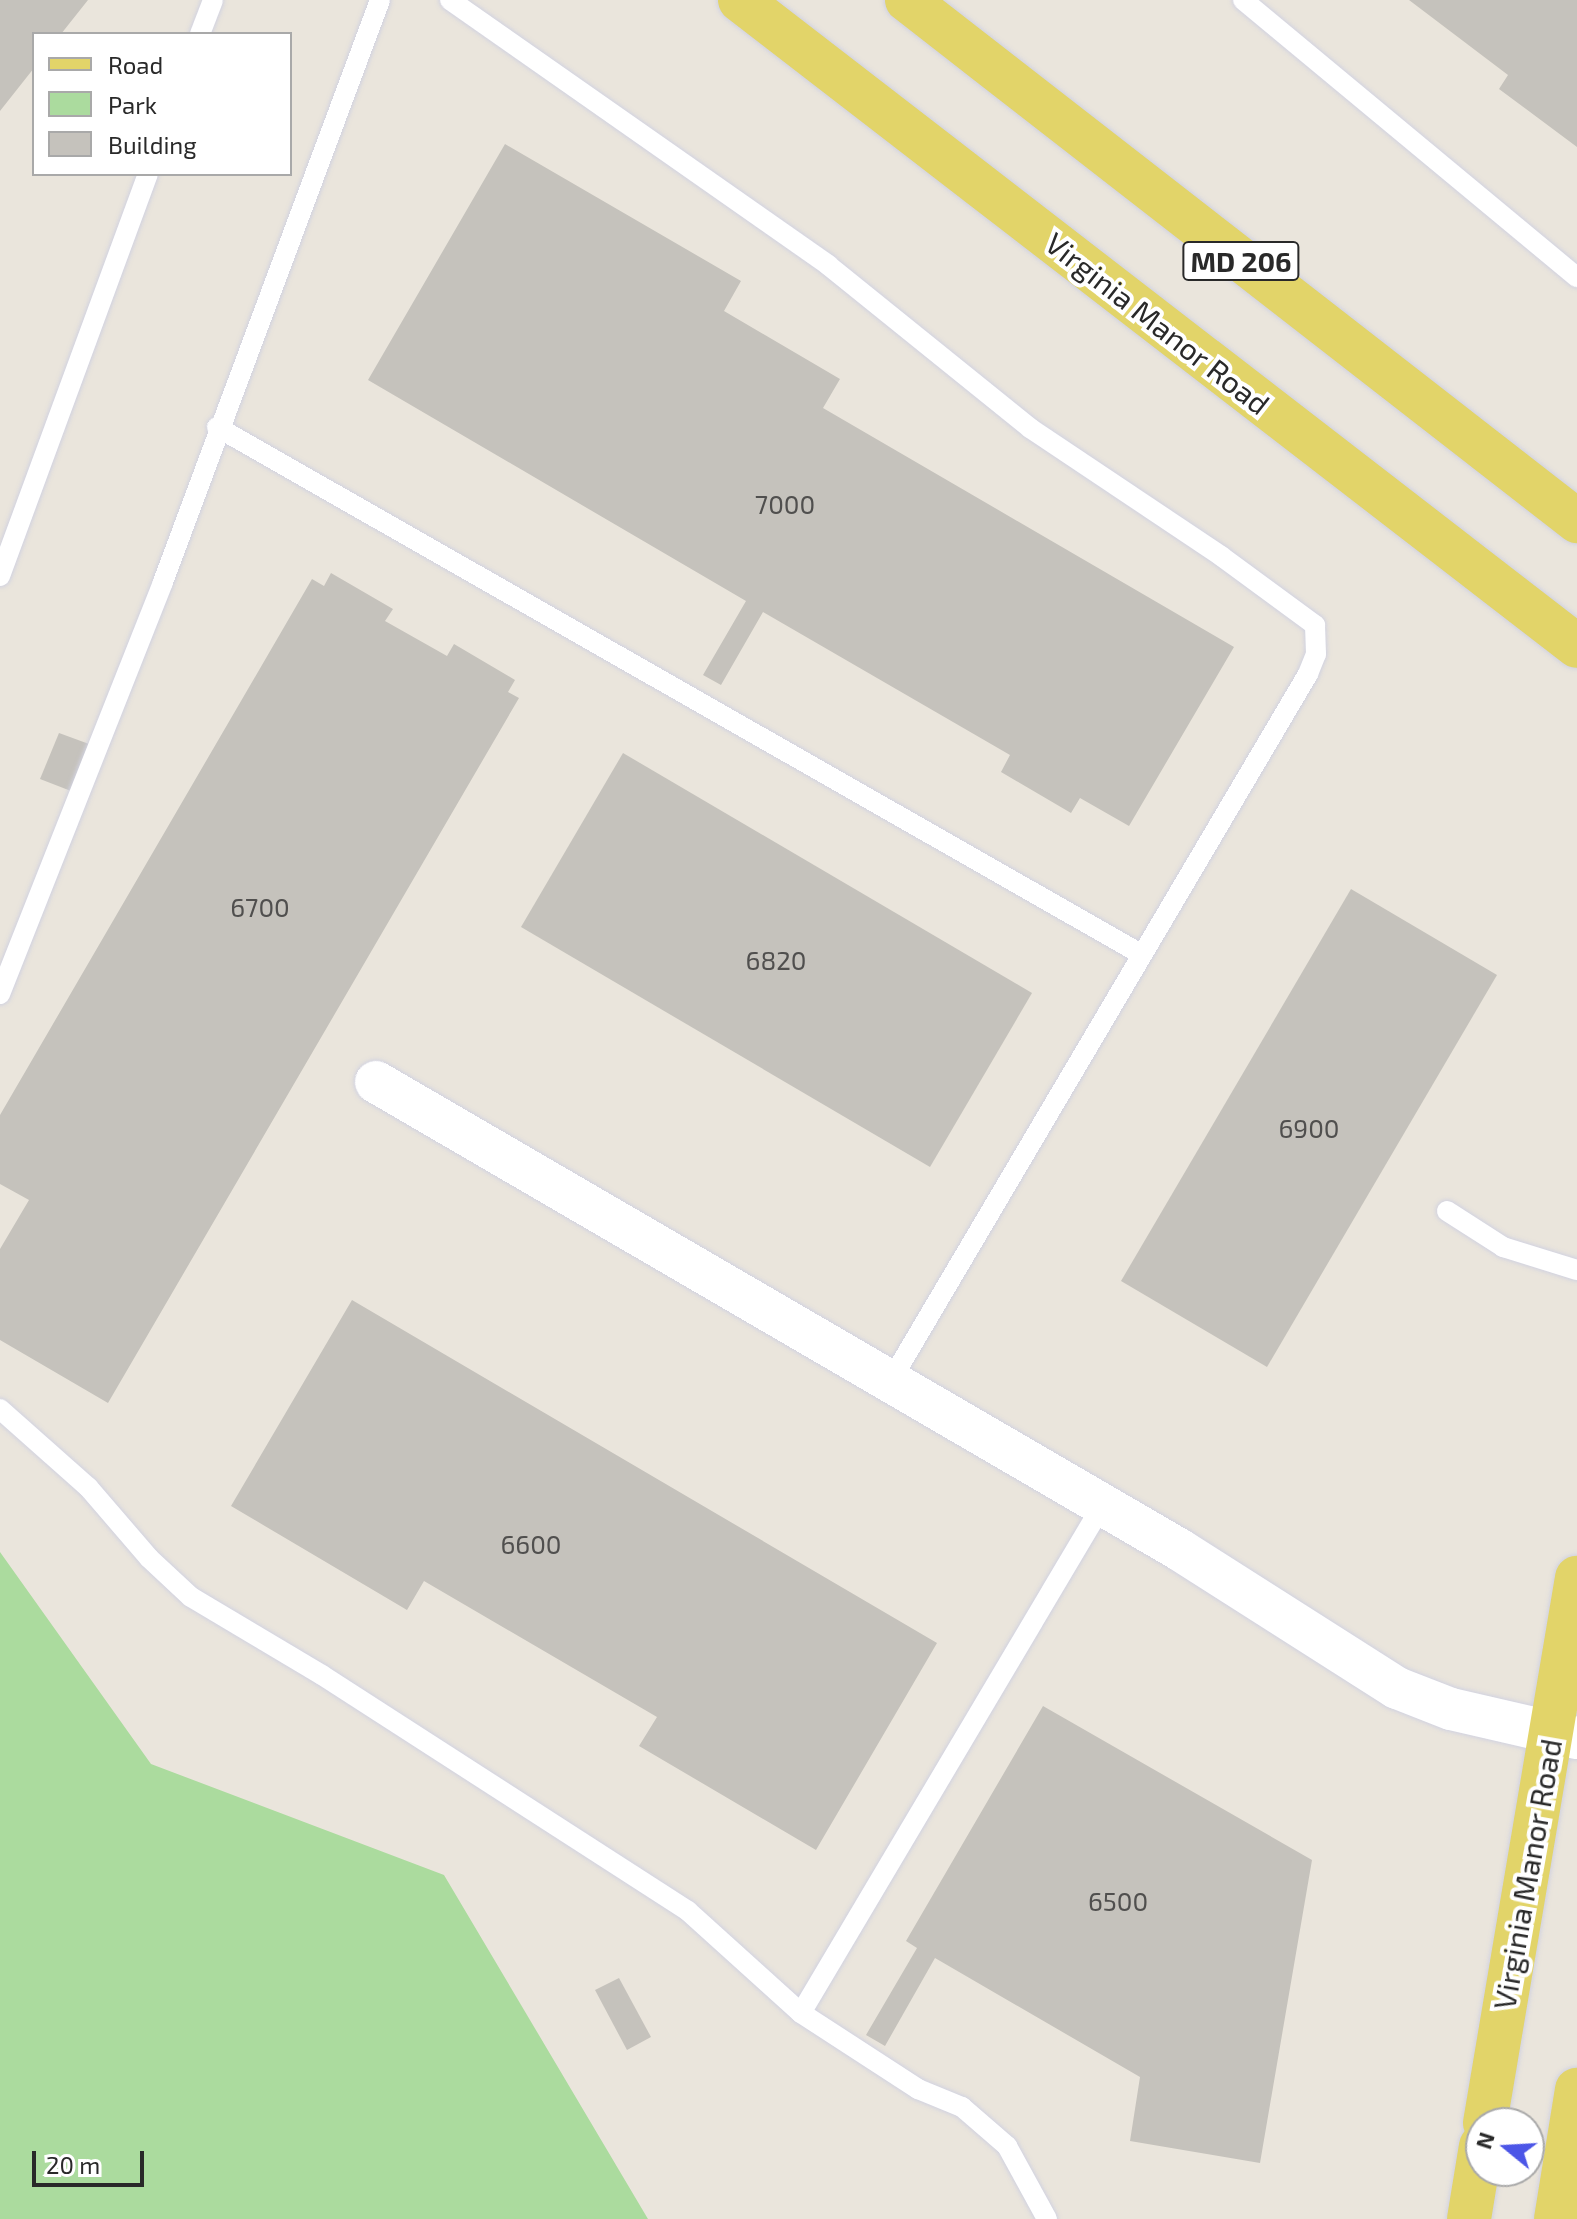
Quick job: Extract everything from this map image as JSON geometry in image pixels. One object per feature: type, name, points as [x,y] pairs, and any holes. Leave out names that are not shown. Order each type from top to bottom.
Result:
[{"type":"main road","name":"Virginia Manor Road","points":[[740,0],[1577,646]]},
{"type":"main road","name":"MD 206","points":[[907,0],[1577,521]]},
{"type":"main road","name":"Virginia Manor Road","points":[[1488,2107],[1564,1736],[1577,1578]]},
{"type":"main road","points":[[1556,2219],[1577,2090]]},
{"type":"main road","points":[[1469,2219],[1474,2187]]},
{"type":"street","points":[[376,1082],[1103,1504],[1397,1688],[1451,1709],[1564,1736]]},
{"type":"lane","points":[[201,32],[213,0]]},
{"type":"lane","points":[[0,994],[163,582],[217,427],[380,0]]},
{"type":"lane","points":[[450,0],[828,265],[1030,428],[1221,556],[1315,625],[1316,654],[1308,674],[890,1382]]},
{"type":"lane","points":[[1243,0],[1577,277]]},
{"type":"lane","points":[[0,576],[147,176]]},
{"type":"lane","points":[[217,427],[1141,954]]},
{"type":"lane","points":[[1447,1211],[1503,1247],[1577,1270]]},
{"type":"lane","points":[[0,1409],[88,1487],[149,1558],[191,1597],[322,1675],[688,1911],[801,2013],[918,2089],[962,2107],[1007,2146],[1047,2219]]},
{"type":"lane","points":[[801,2013],[1103,1504]]},
{"type":"green space","points":[[0,1552],[151,1764],[444,1875],[648,2219],[0,2219]]},
{"type":"building","points":[[0,0],[88,0],[63,32],[32,32],[32,71],[0,111]]},
{"type":"building","points":[[1409,0],[1577,0],[1577,147],[1499,89],[1508,75]]},
{"type":"building","points":[[505,144],[741,281],[724,311],[840,379],[823,408],[1234,647],[1129,826],[1080,798],[1071,813],[1001,772],[1010,755],[763,612],[721,685],[703,675],[746,601],[368,380]]},
{"type":"building","points":[[331,573],[393,609],[385,621],[447,656],[454,644],[515,680],[508,692],[519,698],[108,1403],[0,1340],[0,1249],[29,1200],[0,1184],[0,1115],[312,579],[324,586]]},
{"type":"building","points":[[59,733],[89,744],[71,791],[40,779]]},
{"type":"building","points":[[623,753],[1032,993],[930,1167],[521,927]]},
{"type":"building","points":[[1351,889],[1497,975],[1267,1367],[1121,1281]]},
{"type":"building","points":[[352,1300],[937,1643],[816,1850],[639,1746],[657,1717],[424,1581],[407,1610],[231,1506]]},
{"type":"building","points":[[1043,1706],[1312,1860],[1260,2163],[1130,2141],[1140,2077],[935,1958],[885,2046],[866,2035],[917,1948],[906,1941]]},
{"type":"building","points":[[619,1978],[651,2037],[627,2050],[595,1990]]}]
